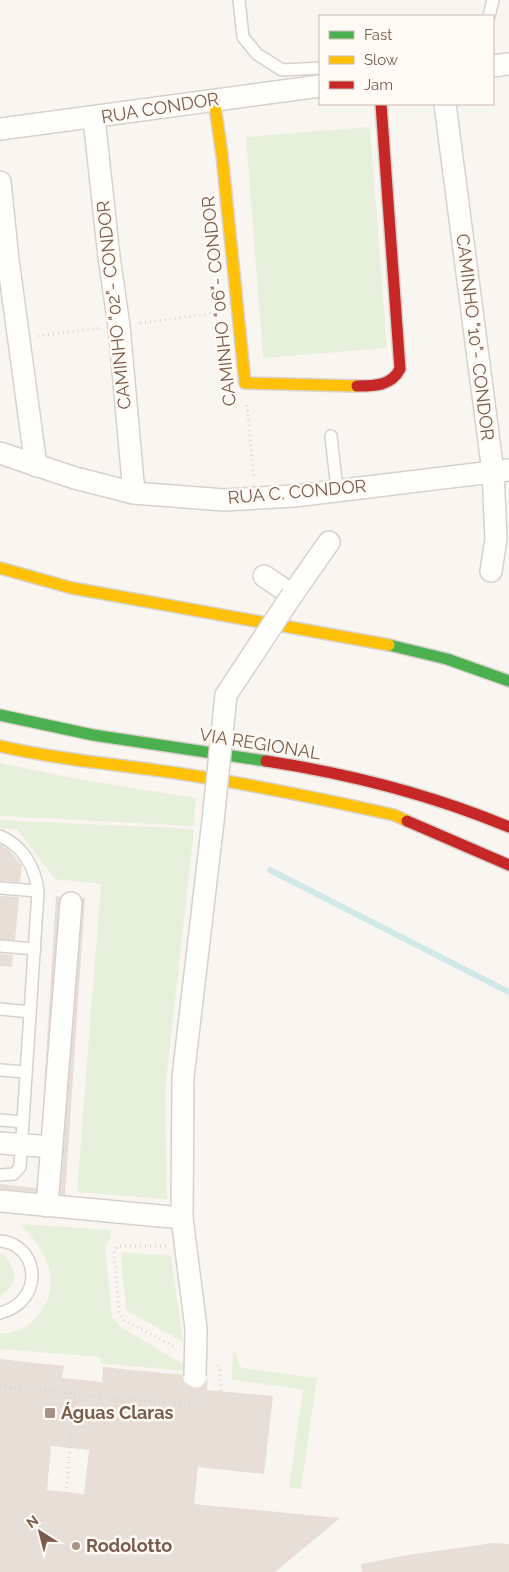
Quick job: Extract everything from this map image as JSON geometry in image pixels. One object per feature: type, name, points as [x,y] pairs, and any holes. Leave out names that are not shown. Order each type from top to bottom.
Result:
[{"type":"main road","name":"CAMINHO \"06\"- CONDOR","points":[[214,99],[222,155],[245,383]]},
{"type":"main road","points":[[245,383],[378,386],[395,378],[400,369],[381,105]]},
{"type":"main road","points":[[0,568],[72,588],[182,606],[396,646],[447,659],[509,681]]},
{"type":"main road","name":"VIA REGIONAL","points":[[0,715],[109,739],[374,781],[455,804],[509,827]]},
{"type":"main road","points":[[0,746],[48,758],[168,772],[275,789],[394,815],[509,865]]},
{"type":"street","points":[[494,66],[509,64]]},
{"type":"street","name":"RUA CONDOR","points":[[0,129],[94,118],[214,99],[319,86]]},
{"type":"street","name":"CAMINHO \"10\"- CONDOR","points":[[445,105],[501,471],[496,539],[491,571]]},
{"type":"street","name":"CAMINHO \"02\"- CONDOR","points":[[94,118],[109,257],[119,326],[134,493]]},
{"type":"street","points":[[0,182],[8,260],[36,466]]},
{"type":"street","name":"RUA C. CONDOR","points":[[0,453],[36,466],[134,493],[173,497],[255,499],[501,471]]},
{"type":"street","points":[[202,1369],[196,1328],[174,1217],[182,1077],[213,821],[226,695],[329,542]]},
{"type":"street","points":[[264,576],[292,595]]},
{"type":"street","points":[[47,1206],[70,903]]},
{"type":"street","points":[[0,1143],[52,1147]]},
{"type":"street","points":[[0,1201],[174,1217]]},
{"type":"lane","points":[[239,0],[243,37],[257,54],[282,70],[319,68]]},
{"type":"lane","points":[[490,15],[493,0]]},
{"type":"lane","points":[[331,436],[337,489]]},
{"type":"lane","points":[[0,836],[21,851],[30,863],[36,876],[38,891],[20,1168],[14,1174],[0,1175]]},
{"type":"lane","points":[[0,888],[38,891]]},
{"type":"lane","points":[[0,946],[35,949]]},
{"type":"lane","points":[[0,1009],[30,1012]]},
{"type":"lane","points":[[0,1070],[25,1072]]},
{"type":"lane","points":[[0,1120],[23,1122]]},
{"type":"lane","points":[[0,1241],[9,1241],[22,1253],[32,1266],[33,1280],[27,1297],[12,1310],[0,1313]]},
{"type":"path","name":"CAMINHO \"06\"- CONDOR","points":[[245,383],[255,499]]},
{"type":"path","points":[[174,1217],[167,1245],[164,1247],[118,1246],[114,1251],[119,1313],[124,1320],[182,1351]]},
{"type":"path","points":[[0,1386],[192,1406],[202,1369],[218,1365],[220,1370],[220,1391]]},
{"type":"path","points":[[66,1493],[75,1394]]},
{"type":"green space","points":[[370,127],[387,348],[263,358],[246,137]]},
{"type":"green space","points":[[0,763],[67,777],[196,798],[194,826],[0,816]]},
{"type":"green space","points":[[0,820],[194,829],[165,1092],[167,1199],[77,1192],[101,884],[55,879],[17,829],[0,828]]},
{"type":"green space","points":[[20,1224],[111,1230],[111,1238],[105,1245],[112,1317],[121,1327],[184,1365],[184,1371],[100,1363],[101,1357],[0,1349],[0,1333],[10,1333],[19,1330],[28,1326],[35,1319],[44,1307],[51,1282],[45,1257],[30,1234]]},
{"type":"green space","points":[[123,1252],[171,1256],[183,1342],[126,1310],[121,1255]]},
{"type":"green space","points":[[0,1253],[3,1254],[12,1266],[14,1276],[11,1286],[0,1296]]},
{"type":"green space","points":[[233,1353],[236,1353],[238,1363],[242,1368],[317,1378],[301,1489],[289,1488],[303,1390],[232,1379]]},
{"type":"building","points":[[0,844],[10,851],[22,865],[20,882],[0,881]]},
{"type":"building","points":[[0,896],[19,897],[15,940],[0,939]]},
{"type":"building","points":[[56,896],[60,897],[43,1104]]},
{"type":"building","points":[[82,898],[85,898],[65,1195],[60,1194]]},
{"type":"building","points":[[0,954],[13,955],[12,967],[0,966]]},
{"type":"building","points":[[0,1184],[36,1188],[36,1192],[0,1189]]},
{"type":"building","points":[[0,1359],[64,1366],[62,1378],[102,1382],[103,1367],[183,1375],[184,1382],[194,1388],[201,1387],[208,1378],[207,1390],[273,1396],[264,1474],[198,1467],[194,1504],[340,1518],[275,1572],[0,1572]],"holes":[[[51,1446],[89,1450],[84,1494],[47,1490]]]},
{"type":"building","points":[[493,1543],[509,1544],[509,1572],[362,1572],[361,1564],[408,1555]]},
{"type":"waterway","points":[[270,870],[509,992]]},
{"type":"traffic: fast","points":[[389,645],[447,659],[509,681]]},
{"type":"traffic: fast","points":[[0,715],[93,735],[266,761]]},
{"type":"traffic: slow","points":[[214,99],[222,155],[245,383],[357,386]]},
{"type":"traffic: slow","points":[[0,568],[72,588],[389,645]]},
{"type":"traffic: slow","points":[[0,746],[63,758],[169,772],[254,786],[394,815],[407,821]]},
{"type":"traffic: jam","points":[[357,386],[382,384],[392,379],[400,369],[381,105]]},
{"type":"traffic: jam","points":[[266,761],[329,772],[390,786],[450,805],[509,827]]},
{"type":"traffic: jam","points":[[407,821],[509,865]]},
{"type":"place","name":"Águas Claras","points":[[50,1413]]},
{"type":"place","name":"Rodolotto","points":[[76,1546]]}]
